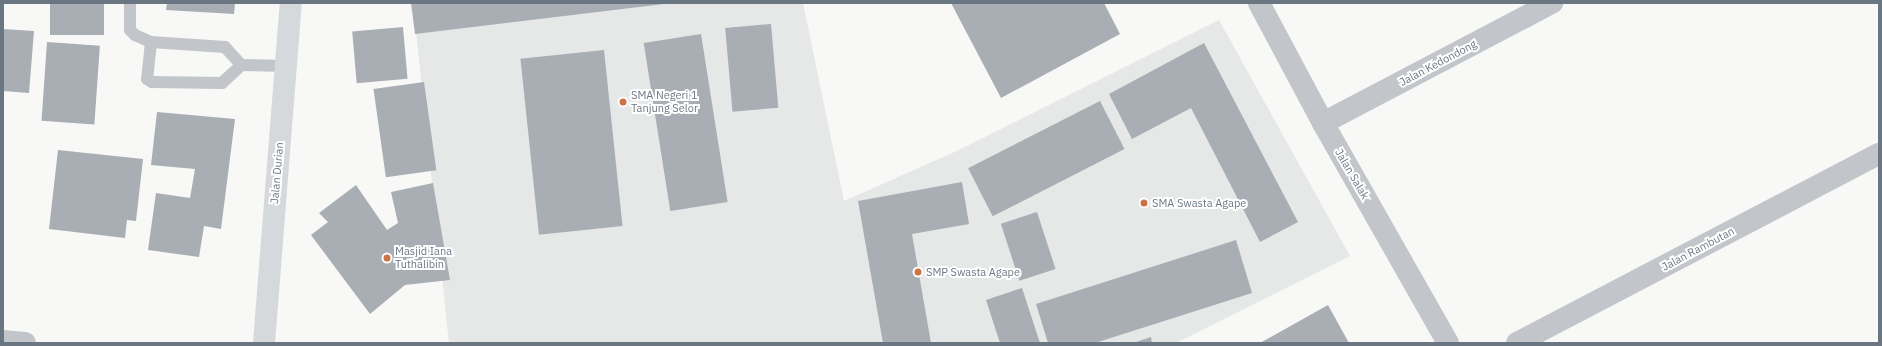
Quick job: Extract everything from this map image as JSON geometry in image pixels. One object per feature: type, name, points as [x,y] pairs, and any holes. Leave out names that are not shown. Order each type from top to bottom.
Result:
[{"type":"main road","name":"Jalan Durian","points":[[264,343],[291,3]]},
{"type":"street","name":"Jalan Salak","points":[[1259,3],[1323,123],[1448,343]]},
{"type":"street","name":"Jalan Kedondong","points":[[1323,123],[1552,3]]},
{"type":"street","name":"Jalan Rambutan","points":[[1518,343],[1879,154]]},
{"type":"street","points":[[3,341],[25,343]]},
{"type":"lane","points":[[130,3],[130,30],[151,42],[225,48],[241,65]]},
{"type":"lane","points":[[151,42],[148,79],[152,82],[222,83],[241,65],[286,66]]},
{"type":"shaded area","points":[[413,3],[803,3],[844,201],[959,150],[1219,20],[1350,256],[1176,343],[449,343]]},
{"type":"building","points":[[50,3],[104,3],[104,35],[50,35]]},
{"type":"building","points":[[167,3],[235,3],[234,14],[166,10]]},
{"type":"building","points":[[411,3],[664,3],[664,4],[415,34]]},
{"type":"building","points":[[951,3],[1104,3],[1120,34],[1001,98]]},
{"type":"building","points":[[771,24],[778,108],[732,112],[725,28]]},
{"type":"building","points":[[403,27],[408,79],[357,83],[352,31]]},
{"type":"building","points":[[3,29],[34,31],[29,93],[3,91]]},
{"type":"building","points":[[701,34],[728,202],[670,211],[644,43]]},
{"type":"building","points":[[47,42],[100,46],[94,125],[41,121]]},
{"type":"building","points":[[1204,43],[1298,222],[1260,242],[1191,108],[1132,139],[1109,94]]},
{"type":"building","points":[[604,50],[623,226],[539,235],[520,59]]},
{"type":"building","points":[[424,82],[436,170],[386,177],[373,89]]},
{"type":"building","points":[[1100,101],[1125,149],[993,216],[968,168]]},
{"type":"building","points":[[157,112],[235,119],[221,229],[204,226],[199,257],[148,250],[156,193],[190,198],[195,169],[151,165]]},
{"type":"building","points":[[58,150],[143,159],[136,221],[127,220],[125,238],[49,229]]},
{"type":"building","points":[[962,182],[969,224],[912,234],[931,343],[883,343],[858,201]]},
{"type":"building","name":"Masjid Iana Tuthalibin","points":[[433,183],[450,280],[405,285],[370,314],[311,235],[328,222],[319,213],[356,185],[387,230],[398,223],[391,192]]},
{"type":"building","points":[[1037,212],[1056,269],[1019,281],[1001,224]]},
{"type":"building","points":[[1236,240],[1252,293],[1095,343],[1048,343],[1036,304]]},
{"type":"building","points":[[1022,288],[1040,343],[1000,343],[986,300]]},
{"type":"building","points":[[1328,305],[1349,343],[1260,343]]},
{"type":"building","points":[[1151,337],[1152,343],[1133,343]]},
{"type":"place","name":"SMA Negeri 1 Tanjung Selor","points":[[623,102]]},
{"type":"place","name":"SMA Swasta Agape","points":[[1144,203]]},
{"type":"place","name":"Masjid Iana Tuthalibin","points":[[387,258]]},
{"type":"place","name":"SMP Swasta Agape","points":[[918,272]]}]
